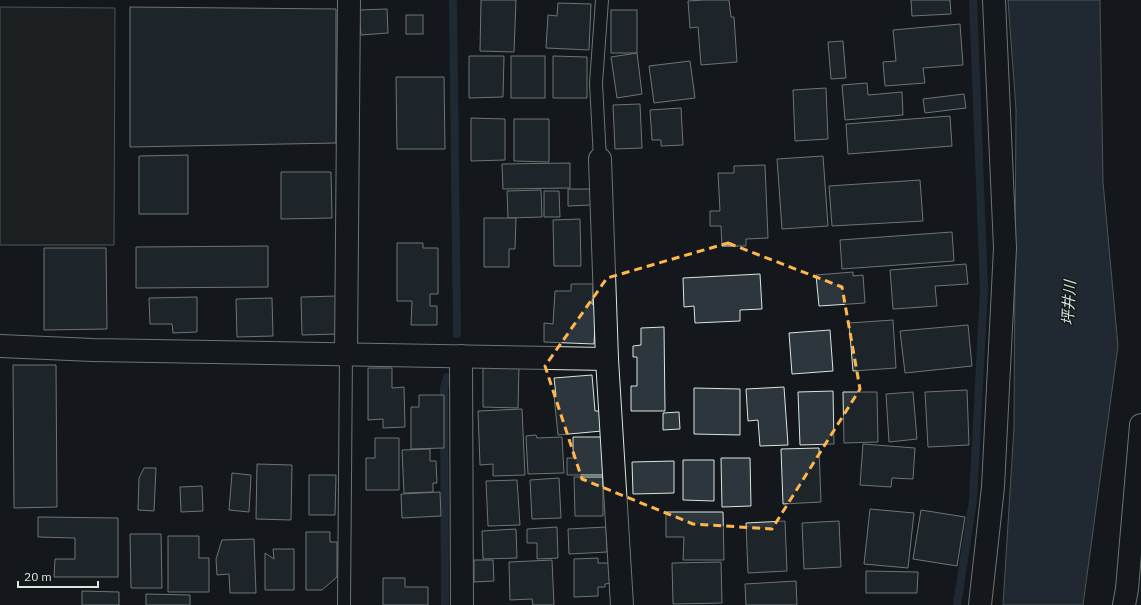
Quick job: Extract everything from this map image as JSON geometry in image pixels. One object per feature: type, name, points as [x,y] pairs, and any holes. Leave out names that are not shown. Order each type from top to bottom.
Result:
[{"type":"street","points":[[346,354],[349,0]]},
{"type":"street","points":[[980,605],[993,487],[1006,248],[994,0]]},
{"type":"street","points":[[600,159],[607,359],[622,605]]},
{"type":"street","points":[[0,346],[93,350],[607,359]]},
{"type":"street","points":[[460,356],[462,605]]},
{"type":"street","points":[[1124,605],[1127,589],[1141,425]]},
{"type":"lane","points":[[600,159],[596,83],[602,0]]},
{"type":"lane","points":[[344,605],[346,354]]},
{"type":"highlighted area","points":[[728,243],[842,287],[860,389],[772,529],[693,524],[582,479],[545,366],[607,278]]},
{"type":"shaded area","points":[[0,7],[115,8],[114,245],[0,245]]},
{"type":"water","name":"坪井川","points":[[1008,0],[1100,0],[1103,182],[1118,346],[1083,605],[1003,605],[1014,427],[1016,110]]},
{"type":"building","points":[[481,0],[516,0],[514,52],[480,51]]},
{"type":"building","points":[[729,0],[731,17],[734,17],[737,62],[701,65],[698,27],[690,28],[688,1]]},
{"type":"building","points":[[911,0],[950,0],[951,14],[912,16]]},
{"type":"building","points":[[558,3],[591,4],[589,50],[546,48],[548,15],[557,16]]},
{"type":"building","points":[[130,7],[336,9],[336,143],[130,147]]},
{"type":"building","points":[[387,9],[388,33],[361,35],[359,10]]},
{"type":"building","points":[[611,10],[637,10],[637,53],[611,53]]},
{"type":"building","points":[[406,15],[423,15],[423,34],[406,34]]},
{"type":"building","points":[[960,24],[963,65],[923,68],[925,83],[885,86],[883,62],[896,61],[893,30]]},
{"type":"building","points":[[843,41],[846,78],[831,79],[828,42]]},
{"type":"building","points":[[637,53],[642,94],[617,98],[611,57]]},
{"type":"building","points":[[469,56],[504,56],[503,97],[469,98]]},
{"type":"building","points":[[511,56],[545,56],[545,98],[511,98]]},
{"type":"building","points":[[553,56],[587,57],[587,98],[553,98]]},
{"type":"building","points":[[690,61],[695,98],[654,103],[649,66]]},
{"type":"building","points":[[396,77],[444,77],[445,149],[397,149]]},
{"type":"building","points":[[867,83],[868,95],[902,92],[903,115],[845,120],[842,85]]},
{"type":"building","points":[[826,88],[828,139],[795,141],[793,90]]},
{"type":"building","points":[[964,94],[966,108],[925,113],[923,99]]},
{"type":"building","points":[[640,104],[642,148],[615,149],[613,105]]},
{"type":"building","points":[[681,108],[683,145],[661,146],[661,140],[652,140],[650,110]]},
{"type":"building","points":[[950,116],[952,146],[848,154],[846,124]]},
{"type":"building","points":[[471,118],[505,119],[505,160],[471,161]]},
{"type":"building","points":[[514,119],[549,119],[549,162],[514,161]]},
{"type":"building","points":[[188,155],[188,214],[139,214],[139,156]]},
{"type":"building","points":[[823,156],[828,226],[782,229],[777,159]]},
{"type":"building","points":[[570,163],[570,188],[503,189],[502,164]]},
{"type":"building","points":[[765,165],[768,238],[746,239],[746,246],[722,246],[721,226],[710,226],[710,211],[720,211],[718,173],[734,173],[734,166]]},
{"type":"building","points":[[281,172],[331,172],[332,218],[281,219]]},
{"type":"building","points":[[920,180],[923,221],[832,226],[829,186]]},
{"type":"building","points":[[568,189],[591,189],[591,205],[568,206]]},
{"type":"building","points":[[541,190],[542,217],[508,218],[507,191]]},
{"type":"building","points":[[544,191],[559,191],[560,217],[544,217]]},
{"type":"building","points":[[484,218],[516,218],[515,249],[509,249],[509,267],[484,267]]},
{"type":"building","points":[[580,219],[581,266],[554,266],[553,220]]},
{"type":"building","points":[[952,232],[954,261],[842,269],[840,240]]},
{"type":"building","points":[[397,243],[423,243],[423,248],[438,248],[438,294],[430,294],[430,306],[437,306],[437,325],[411,325],[412,301],[397,301]]},
{"type":"building","points":[[268,246],[268,287],[136,288],[136,247]]},
{"type":"building","points":[[44,248],[106,248],[107,329],[44,330]]},
{"type":"building","points":[[966,264],[968,284],[935,286],[937,306],[893,309],[890,270]]},
{"type":"building","points":[[853,272],[853,276],[863,275],[865,303],[819,306],[816,275]]},
{"type":"building","points":[[760,274],[762,309],[740,310],[740,321],[695,323],[694,306],[684,307],[683,278]]},
{"type":"building","points":[[571,284],[593,284],[592,304],[596,305],[594,344],[544,342],[544,323],[553,324],[555,291],[571,291]]},
{"type":"building","points":[[337,296],[338,334],[302,335],[301,297]]},
{"type":"building","points":[[197,297],[197,332],[173,333],[172,324],[150,324],[149,298]]},
{"type":"building","points":[[272,298],[273,336],[237,337],[236,299]]},
{"type":"building","points":[[893,320],[896,368],[853,371],[849,323]]},
{"type":"building","points":[[968,325],[972,366],[905,373],[900,331]]},
{"type":"building","points":[[664,327],[665,411],[631,411],[631,386],[637,386],[637,357],[633,357],[633,346],[641,345],[641,328]]},
{"type":"building","points":[[830,330],[833,371],[792,374],[789,333]]},
{"type":"building","points":[[13,365],[56,365],[57,507],[14,508]]},
{"type":"building","points":[[483,365],[519,366],[518,408],[483,407]]},
{"type":"building","points":[[368,368],[392,368],[392,388],[404,387],[405,427],[383,428],[383,419],[368,420]]},
{"type":"building","points":[[592,375],[595,411],[600,411],[602,431],[558,435],[554,378]]},
{"type":"building","points":[[784,387],[788,445],[760,446],[758,420],[748,421],[746,389]]},
{"type":"building","points":[[694,388],[740,389],[740,435],[694,434]]},
{"type":"building","points":[[967,390],[969,445],[928,447],[925,392]]},
{"type":"building","points":[[833,391],[834,444],[800,445],[798,392]]},
{"type":"building","points":[[843,392],[877,392],[878,442],[844,443]]},
{"type":"building","points":[[913,392],[917,439],[889,442],[886,394]]},
{"type":"building","points":[[419,395],[444,395],[444,448],[411,449],[411,407],[419,407]]},
{"type":"building","points":[[522,409],[525,475],[493,476],[493,464],[480,465],[478,411]]},
{"type":"building","points":[[679,412],[680,429],[663,430],[663,413]]},
{"type":"building","points":[[536,435],[537,438],[562,437],[564,473],[528,474],[526,436]]},
{"type":"building","points":[[573,437],[608,437],[608,475],[567,475],[567,458],[573,458]]},
{"type":"building","points":[[375,438],[399,438],[399,490],[366,490],[366,458],[375,458]]},
{"type":"building","points":[[863,444],[915,448],[913,479],[892,478],[891,487],[860,485]]},
{"type":"building","points":[[819,448],[821,502],[783,504],[781,449]]},
{"type":"building","points":[[430,449],[430,461],[436,461],[437,483],[433,483],[433,492],[404,493],[402,450]]},
{"type":"building","points":[[721,458],[750,458],[751,506],[722,507]]},
{"type":"building","points":[[683,460],[714,460],[714,501],[683,500]]},
{"type":"building","points":[[674,461],[674,493],[633,494],[632,462]]},
{"type":"building","points":[[257,464],[292,465],[291,520],[256,519]]},
{"type":"building","points":[[144,468],[156,468],[154,511],[138,510],[139,478]]},
{"type":"building","points":[[232,473],[251,475],[249,512],[229,510]]},
{"type":"building","points":[[309,475],[336,475],[335,515],[309,515]]},
{"type":"building","points":[[574,477],[603,477],[603,516],[575,516]]},
{"type":"building","points":[[559,478],[561,518],[532,519],[530,480]]},
{"type":"building","points":[[517,480],[520,525],[488,526],[486,481]]},
{"type":"building","points":[[202,486],[203,511],[181,512],[180,487]]},
{"type":"building","points":[[440,492],[441,516],[402,518],[401,494]]},
{"type":"building","points":[[870,509],[914,513],[908,568],[864,564]]},
{"type":"building","points":[[921,510],[965,517],[957,566],[913,559]]},
{"type":"building","points":[[666,512],[723,512],[724,560],[683,560],[684,537],[666,537]]},
{"type":"building","points":[[38,517],[118,518],[118,577],[54,577],[55,559],[75,559],[75,538],[38,537]]},
{"type":"building","points":[[785,521],[787,571],[748,573],[746,523]]},
{"type":"building","points":[[839,521],[841,567],[804,569],[802,523]]},
{"type":"building","points":[[557,527],[558,558],[537,559],[537,543],[527,543],[527,529]]},
{"type":"building","points":[[606,527],[607,552],[569,554],[568,529]]},
{"type":"building","points":[[516,529],[517,558],[483,559],[482,531]]},
{"type":"building","points":[[306,532],[330,532],[330,542],[337,542],[337,577],[322,590],[306,590]]},
{"type":"building","points":[[130,534],[161,534],[162,588],[131,588]]},
{"type":"building","points":[[168,536],[199,536],[199,558],[209,558],[209,592],[168,592]]},
{"type":"building","points":[[254,539],[256,593],[230,593],[229,574],[217,575],[216,559],[222,540]]},
{"type":"building","points":[[273,549],[294,549],[294,590],[265,590],[265,553],[274,559]]},
{"type":"building","points":[[598,558],[598,563],[611,563],[612,583],[605,584],[605,587],[598,587],[598,596],[574,597],[574,559]]},
{"type":"building","points":[[474,560],[493,560],[494,581],[474,582]]},
{"type":"building","points":[[552,560],[554,605],[533,605],[532,599],[510,600],[509,562]]},
{"type":"building","points":[[721,562],[722,603],[673,604],[672,563]]},
{"type":"building","points":[[866,571],[918,572],[917,593],[866,593]]},
{"type":"building","points":[[383,578],[405,578],[405,587],[428,587],[428,605],[383,605]]},
{"type":"building","points":[[796,581],[797,605],[746,605],[745,584]]},
{"type":"building","points":[[82,591],[119,592],[119,605],[82,605]]},
{"type":"building","points":[[146,594],[190,595],[190,605],[146,605]]},
{"type":"waterway","points":[[453,0],[457,334]]},
{"type":"waterway","points":[[957,605],[973,500],[984,289],[973,0]]},
{"type":"waterway","points":[[445,605],[444,388],[447,377]]}]
